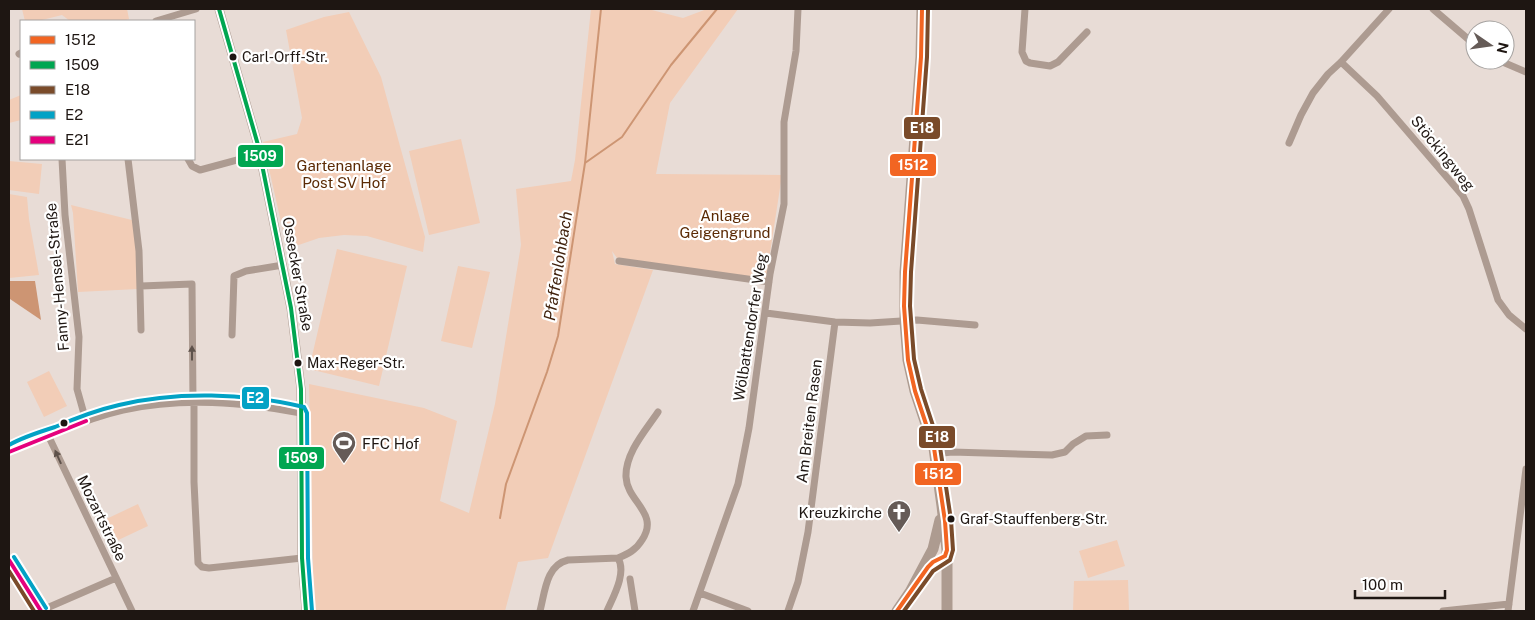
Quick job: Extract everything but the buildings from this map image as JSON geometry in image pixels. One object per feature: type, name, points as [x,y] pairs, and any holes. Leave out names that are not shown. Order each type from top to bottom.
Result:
[{"type":"main road","points":[[922,9],[921,57],[905,272],[905,321],[908,360],[913,384],[934,454],[942,506],[947,550],[948,611]]},
{"type":"main road","points":[[909,594],[936,542],[942,506]]},
{"type":"main road","points":[[897,611],[928,567],[933,562],[942,558],[947,550]]},
{"type":"street","points":[[159,20],[196,9]]},
{"type":"street","name":"Ossecker Straße","points":[[219,9],[259,154],[284,265],[298,355],[301,389],[302,558],[306,611]]},
{"type":"street","name":"Wölbattendorfer Weg","points":[[693,611],[738,484],[749,428],[769,282],[784,204],[784,122],[796,51],[798,9]]},
{"type":"street","points":[[1025,9],[1022,52],[1030,64],[1050,66],[1058,62],[1087,32]]},
{"type":"street","points":[[1289,143],[1313,93],[1328,74],[1342,62],[1389,9]]},
{"type":"street","points":[[1433,9],[1465,36]]},
{"type":"street","name":"Stöckingweg","points":[[1342,62],[1384,103],[1463,196],[1469,209],[1498,300],[1508,314],[1526,329]]},
{"type":"street","points":[[189,160],[192,166],[200,170],[259,154]]},
{"type":"street","name":"Fanny-Hensel-Straße","points":[[62,160],[65,215],[79,337],[77,389],[86,421]]},
{"type":"street","points":[[128,160],[139,251],[141,330]]},
{"type":"street","points":[[619,261],[769,282]]},
{"type":"street","points":[[232,335],[234,276],[246,271],[284,265]]},
{"type":"street","points":[[141,286],[192,284],[194,480],[198,563],[202,567],[210,568],[302,558]]},
{"type":"street","points":[[766,313],[835,322],[870,323],[917,320],[975,325]]},
{"type":"street","name":"Am Breiten Rasen","points":[[788,611],[798,582],[808,532],[835,322]]},
{"type":"street","points":[[9,452],[86,421],[123,410],[165,404],[193,402],[233,403],[301,413]]},
{"type":"street","points":[[552,563],[618,558],[630,554],[640,544],[648,528],[648,520],[631,493],[626,478],[630,455],[658,412]]},
{"type":"street","name":"Mozartstraße","points":[[48,435],[132,611]]},
{"type":"street","points":[[934,454],[952,452],[1052,455],[1064,452],[1086,436],[1107,435]]},
{"type":"street","points":[[1443,611],[1509,608],[1526,469]]},
{"type":"street","points":[[607,611],[620,575],[620,561],[618,558]]},
{"type":"street","points":[[9,560],[41,611],[116,578]]},
{"type":"street","points":[[540,611],[549,577],[554,567],[561,562]]},
{"type":"street","points":[[630,579],[636,611]]},
{"type":"street","points":[[700,593],[748,611]]},
{"type":"green space","points":[[22,9],[127,9],[129,19],[69,20],[62,15],[42,20],[25,20]]},
{"type":"green space","name":"Anlage Geigengrund","points":[[591,9],[648,9],[683,18],[707,9],[738,9],[670,103],[656,174],[782,175],[766,279],[617,258],[612,251],[615,264],[653,270],[548,558],[518,562],[505,611],[314,611],[309,384],[424,408],[457,421],[440,501],[469,513],[495,404],[521,245],[516,189],[571,181],[575,160]]},
{"type":"green space","name":"Gartenanlage Post SV Hof","points":[[349,12],[381,77],[425,237],[423,252],[367,236],[344,235],[319,238],[287,249],[263,142],[297,134],[302,118],[286,30],[324,17]]},
{"type":"green space","points":[[20,95],[20,120],[9,123],[9,100]]},
{"type":"green space","points":[[461,139],[480,223],[429,235],[409,151]]},
{"type":"green space","points":[[9,161],[42,164],[39,194],[9,190]]},
{"type":"green space","points":[[9,194],[27,197],[39,275],[9,278]]},
{"type":"green space","points":[[71,205],[136,221],[138,289],[78,292]]},
{"type":"green space","points":[[337,249],[407,266],[379,386],[309,369]]},
{"type":"green space","points":[[458,266],[490,272],[472,348],[441,341]]},
{"type":"green space","points":[[49,371],[67,406],[44,417],[27,382]]},
{"type":"green space","points":[[138,504],[148,526],[112,543],[102,521]]},
{"type":"green space","points":[[1117,540],[1125,566],[1088,578],[1079,551]]},
{"type":"green space","points":[[1128,580],[1129,611],[1073,611],[1074,581]]},
{"type":"shaded area","points":[[9,281],[35,281],[41,320],[10,299]]},
{"type":"waterway","name":"Pfaffenlohbach","points":[[500,518],[506,484],[547,372],[558,336],[585,163],[601,9]]},
{"type":"waterway","points":[[585,163],[622,137],[671,65],[717,9]]},
{"type":"transit line","name":"1509","points":[[219,9],[258,145],[291,308],[301,389],[302,558],[306,611]]},
{"type":"transit line","name":"1512","points":[[897,611],[928,567],[945,556],[947,550],[945,521],[934,448],[915,391],[908,360],[904,306],[921,57],[922,9]]},
{"type":"transit line","name":"E18","points":[[904,611],[933,571],[950,560],[953,550],[951,520],[940,447],[921,389],[914,359],[910,306],[927,57],[928,9]]},
{"type":"transit line","name":"E2","points":[[9,445],[103,409],[164,397],[235,397],[282,402],[304,407],[307,413],[308,558],[312,611]]},
{"type":"transit line","name":"E21","points":[[9,452],[86,421]]},
{"type":"transit line","name":"E2","points":[[14,557],[46,608]]},
{"type":"transit line","name":"E21","points":[[9,560],[41,611]]},
{"type":"transit line","name":"E18","points":[[9,571],[34,611]]},
{"type":"place","name":"Carl-Orff-Str.","points":[[233,57]]},
{"type":"place","name":"Max-Reger-Str.","points":[[298,363]]},
{"type":"place","name":"FFC Hof","points":[[344,464]]},
{"type":"place","name":"Graf-Stauffenberg-Str.","points":[[951,519]]},
{"type":"place","name":"Kreuzkirche","points":[[899,533]]}]
